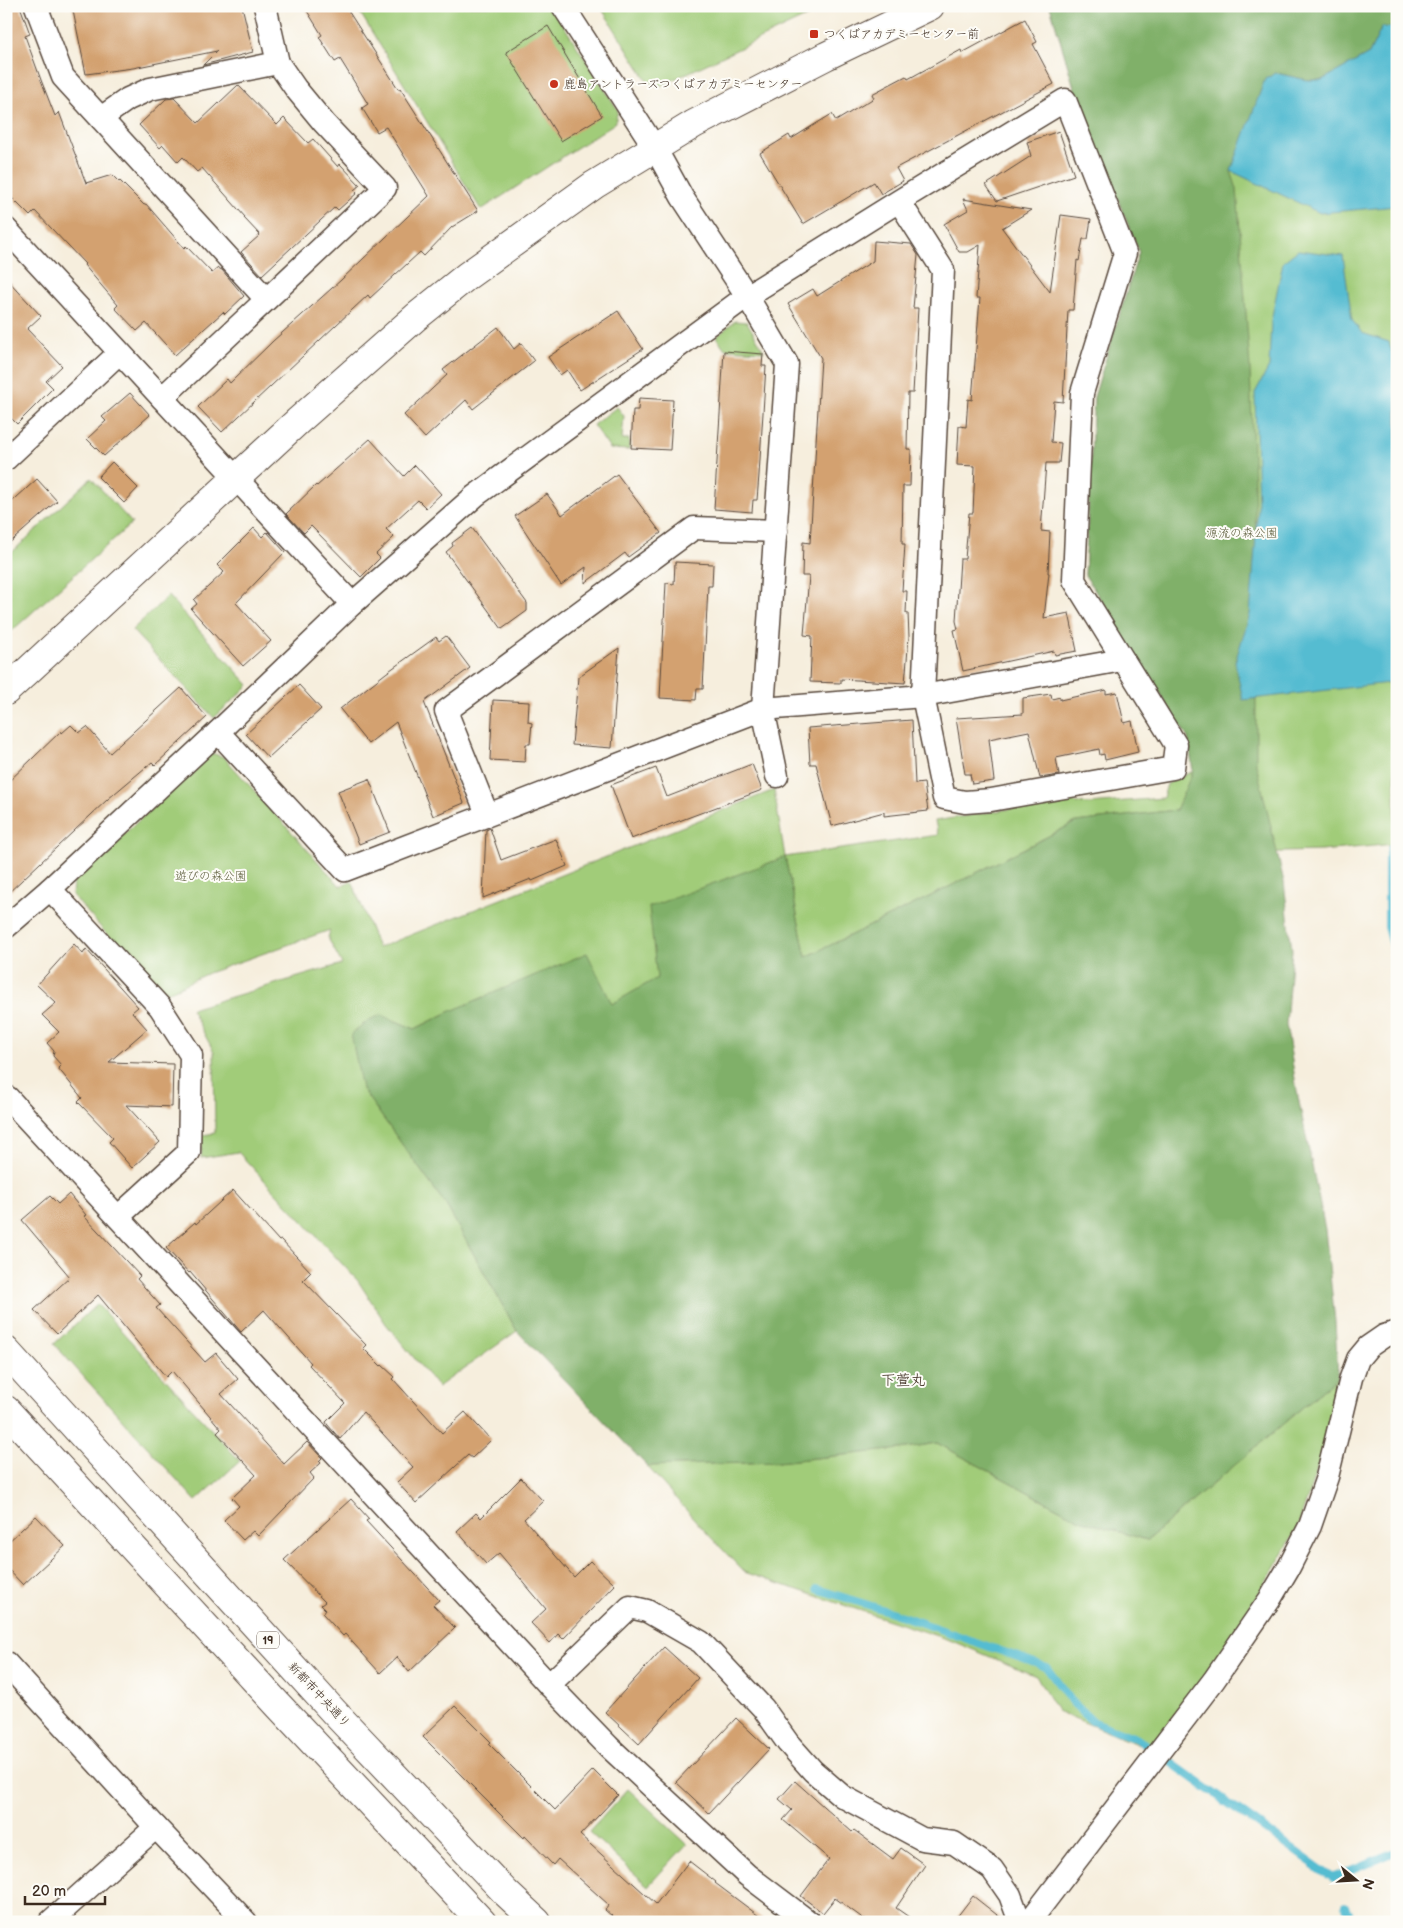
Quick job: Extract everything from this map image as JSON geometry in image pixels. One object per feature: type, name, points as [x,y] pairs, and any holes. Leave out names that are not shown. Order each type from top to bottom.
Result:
[{"type":"main road","points":[[6,691],[353,372],[467,276],[594,185],[694,124],[930,6]]},
{"type":"main road","name":"新都市中央通り","points":[[6,1351],[334,1712],[506,1893],[537,1922]]},
{"type":"main road","points":[[6,1410],[285,1713],[482,1922]]},
{"type":"street","points":[[36,6],[63,77],[266,299]]},
{"type":"street","points":[[162,398],[385,188],[324,123],[296,89],[278,63],[265,6]]},
{"type":"street","points":[[563,6],[655,148],[682,197],[747,296],[787,364],[764,709],[778,776]]},
{"type":"street","points":[[101,118],[128,99],[150,89],[278,63]]},
{"type":"street","points":[[6,926],[50,889],[352,604],[475,496],[747,296],[899,201],[1065,100],[1125,252],[1082,393],[1074,580],[1176,744],[1173,768],[991,800],[965,802],[944,798],[924,696],[942,270],[899,201]]},
{"type":"street","points":[[6,229],[213,456],[352,604]]},
{"type":"street","points":[[6,458],[119,353]]},
{"type":"street","points":[[487,814],[446,711],[694,528],[776,530]]},
{"type":"street","points":[[218,732],[345,870],[764,709],[924,696],[1122,660]]},
{"type":"street","points":[[50,889],[160,1008],[191,1055],[189,1152],[118,1217]]},
{"type":"street","points":[[7,1094],[549,1685],[609,1747],[747,1875],[809,1922]]},
{"type":"street","points":[[1029,1922],[1214,1680],[1270,1599],[1310,1526],[1327,1477],[1340,1430],[1351,1378],[1358,1360],[1368,1347],[1384,1336],[1397,1332]]},
{"type":"street","points":[[549,1685],[630,1607],[647,1611],[700,1642],[763,1708],[788,1743],[813,1771],[842,1796],[922,1839],[954,1844],[992,1869],[1010,1895],[1020,1922]]},
{"type":"street","points":[[6,1663],[246,1922]]},
{"type":"street","points":[[50,1922],[156,1827]]},
{"type":"green space","points":[[356,6],[551,6],[618,110],[615,123],[481,210]]},
{"type":"green space","points":[[600,6],[829,6],[660,86],[648,82]]},
{"type":"green space","name":"源流の森公園","points":[[1050,6],[1397,6],[1395,844],[1321,851],[1246,853],[1176,810],[1076,822],[806,957],[785,857],[938,835],[935,821],[1059,801],[1089,804],[1163,798],[1167,784],[1193,771],[1188,738],[1085,575],[1094,397],[1139,252],[1077,97]]},
{"type":"green space","points":[[1050,6],[1397,6],[1397,28],[1382,27],[1369,54],[1322,80],[1307,80],[1276,73],[1231,171],[1237,189],[1250,368],[1256,540],[1256,764],[1284,882],[1292,950],[1286,1024],[1298,1097],[1325,1229],[1335,1321],[1338,1377],[1147,1540],[1080,1520],[937,1443],[900,1449],[778,1462],[647,1466],[517,1331],[446,1205],[362,1089],[351,1034],[369,1020],[381,1015],[415,1029],[451,1011],[587,953],[612,1004],[657,978],[649,907],[785,857],[806,957],[1076,822],[1176,810],[1193,771],[1188,738],[1085,575],[1094,397],[1139,252],[1077,97]]},
{"type":"green space","points":[[735,321],[747,322],[764,351],[725,349],[716,337]]},
{"type":"green space","points":[[617,407],[624,416],[622,439],[629,439],[629,450],[610,449],[593,425]]},
{"type":"green space","points":[[91,478],[132,523],[6,636],[6,558]]},
{"type":"green space","points":[[168,596],[249,685],[214,718],[132,630]]},
{"type":"green space","name":"遊びの森公園","points":[[211,753],[224,757],[340,886],[352,881],[378,948],[774,790],[785,857],[657,978],[612,1005],[451,1011],[415,1029],[381,1015],[362,1089],[446,1205],[517,1331],[438,1387],[386,1324],[358,1281],[238,1152],[201,1158],[203,1135],[215,1133],[214,1052],[191,1009],[342,964],[328,938],[330,930],[208,973],[164,994],[152,985],[72,895],[73,882]]},
{"type":"green space","points":[[97,1304],[240,1461],[196,1501],[54,1344]]},
{"type":"green space","points":[[1338,1377],[1334,1404],[1321,1457],[1297,1529],[1211,1668],[1149,1749],[1057,1711],[1036,1676],[952,1641],[744,1572],[647,1466],[778,1462],[900,1449],[937,1443],[1080,1520],[1147,1540]]},
{"type":"green space","points":[[628,1789],[687,1844],[648,1886],[589,1832]]},
{"type":"water","points":[[1382,27],[1397,28],[1397,206],[1320,213],[1231,171],[1265,79],[1276,73],[1307,80],[1322,80],[1369,54]]},
{"type":"water","points":[[1298,250],[1343,256],[1352,320],[1362,333],[1389,342],[1397,369],[1397,682],[1243,700],[1235,662],[1250,614],[1258,508],[1255,393],[1269,367],[1271,321],[1283,262]]},
{"type":"building","points":[[6,6],[20,6],[30,34],[25,36],[41,80],[55,116],[59,112],[86,183],[112,175],[144,205],[146,204],[184,248],[186,246],[212,273],[218,268],[222,270],[244,296],[175,355],[146,323],[137,331],[115,308],[118,305],[85,264],[35,211],[30,216],[6,192]]},
{"type":"building","points":[[72,6],[242,6],[253,52],[203,65],[217,51],[133,68],[86,74]]},
{"type":"building","points":[[304,6],[345,6],[399,90],[400,88],[478,211],[452,227],[424,256],[420,252],[370,298],[368,295],[222,432],[198,407],[227,379],[230,383],[429,196],[386,127],[377,132],[362,108],[368,104],[340,59],[335,62],[319,37],[322,35]]},
{"type":"building","points":[[1025,19],[1037,42],[1033,44],[1054,84],[896,168],[903,181],[881,194],[874,182],[803,224],[760,153],[789,135],[791,139],[832,114],[836,121],[874,98],[872,94],[906,76],[908,79],[961,50],[962,53]]},
{"type":"building","name":"鹿島アントラーズつくばアカデミーセンター","points":[[548,26],[602,116],[561,141],[506,52]]},
{"type":"building","points":[[238,85],[277,125],[284,118],[308,143],[313,139],[338,167],[340,164],[360,185],[354,190],[357,193],[338,210],[335,207],[262,275],[241,252],[260,235],[202,168],[197,172],[183,157],[178,162],[163,145],[160,148],[139,125],[166,99],[174,98],[198,123]]},
{"type":"building","points":[[1059,131],[1074,175],[997,201],[986,185],[1031,156],[1027,142]]},
{"type":"building","points":[[963,199],[1031,210],[1002,228],[1050,292],[1061,215],[1091,219],[1088,239],[1083,239],[1079,261],[1077,260],[1073,310],[1068,310],[1063,402],[1054,401],[1051,442],[1061,443],[1059,463],[1046,463],[1041,531],[1050,532],[1049,573],[1044,618],[1069,613],[1077,651],[1055,655],[1054,651],[963,671],[954,630],[958,629],[956,621],[960,559],[965,559],[969,513],[973,513],[975,466],[957,465],[959,426],[966,427],[968,399],[972,400],[980,298],[976,298],[980,245],[968,252],[959,252],[944,224],[968,210]]},
{"type":"building","points":[[874,241],[911,244],[918,255],[913,308],[918,308],[913,393],[908,393],[907,449],[911,449],[910,486],[903,486],[902,544],[905,544],[902,591],[907,591],[906,613],[908,613],[909,637],[905,683],[841,679],[841,683],[810,682],[812,636],[804,635],[809,576],[802,576],[803,542],[810,543],[821,358],[788,304],[813,289],[817,296],[873,261]]},
{"type":"building","points":[[6,278],[41,316],[27,329],[62,366],[46,381],[53,388],[17,424],[6,413]]},
{"type":"building","points":[[618,311],[643,349],[580,390],[567,370],[560,375],[548,357]]},
{"type":"building","points":[[498,327],[514,349],[521,343],[534,361],[473,409],[466,400],[425,438],[404,415],[447,375],[443,370]]},
{"type":"building","points":[[724,351],[763,354],[762,366],[766,366],[757,500],[753,500],[752,512],[714,509]]},
{"type":"building","points":[[130,393],[150,415],[104,456],[87,439],[106,421],[102,417]]},
{"type":"building","points":[[639,398],[673,400],[670,450],[631,448],[633,410],[638,410]]},
{"type":"building","points":[[370,439],[404,476],[415,465],[441,494],[426,508],[418,500],[386,529],[394,537],[376,554],[380,558],[361,577],[311,526],[304,533],[286,514],[316,485]]},
{"type":"building","points":[[112,462],[138,488],[124,503],[98,477]]},
{"type":"building","points":[[617,474],[661,533],[628,557],[625,553],[585,583],[586,567],[561,585],[515,516],[547,494],[562,515]]},
{"type":"building","points":[[37,479],[57,501],[6,546],[6,507]]},
{"type":"building","points":[[254,528],[262,537],[267,532],[285,552],[236,603],[271,641],[243,666],[191,609],[197,604],[194,600],[224,572],[217,565]]},
{"type":"building","points":[[472,528],[527,603],[527,611],[502,629],[446,552],[453,546],[452,543]]},
{"type":"building","points":[[675,562],[713,564],[712,586],[708,586],[703,689],[697,689],[696,700],[660,698],[666,583],[674,584]]},
{"type":"building","points":[[446,636],[470,668],[424,702],[464,803],[433,816],[396,722],[368,744],[340,709],[436,637],[439,641]]},
{"type":"building","points":[[619,648],[612,748],[572,745],[578,677]]},
{"type":"building","points":[[299,685],[321,709],[268,758],[246,734]]},
{"type":"building","points":[[181,688],[207,717],[155,765],[152,762],[108,799],[6,895],[6,784],[61,731],[62,733],[71,725],[79,733],[87,727],[110,753]]},
{"type":"building","points":[[1106,690],[1106,694],[1117,692],[1124,723],[1132,721],[1138,752],[1105,760],[1104,754],[1100,755],[1099,749],[1056,758],[1059,775],[1040,778],[1029,731],[989,739],[994,781],[972,784],[970,774],[965,774],[956,718],[1023,714],[1023,698],[1051,694],[1052,699],[1060,697],[1060,700]]},
{"type":"building","points":[[493,700],[529,702],[528,722],[532,723],[530,744],[526,744],[525,762],[490,760]]},
{"type":"building","points":[[912,720],[915,784],[924,783],[928,811],[884,816],[884,812],[832,826],[816,764],[810,764],[808,728]]},
{"type":"building","points":[[752,764],[762,790],[631,839],[611,785],[656,768],[667,797]]},
{"type":"building","points":[[369,779],[390,832],[359,844],[338,791]]},
{"type":"building","points":[[490,828],[501,860],[556,839],[567,866],[532,881],[531,879],[483,898],[486,830]]},
{"type":"building","points":[[74,944],[83,954],[86,949],[138,1007],[132,1012],[147,1029],[109,1062],[173,1064],[172,1107],[126,1105],[160,1142],[132,1168],[109,1142],[113,1138],[78,1102],[82,1098],[58,1068],[61,1065],[53,1056],[54,1051],[47,1043],[59,1032],[42,1015],[56,1003],[37,985]]},
{"type":"building","points":[[233,1190],[279,1241],[281,1240],[311,1272],[303,1280],[366,1345],[363,1348],[395,1377],[393,1379],[442,1433],[465,1412],[491,1440],[472,1458],[468,1455],[416,1503],[397,1482],[413,1467],[363,1412],[340,1439],[327,1424],[326,1422],[345,1403],[309,1365],[311,1363],[264,1310],[241,1332],[190,1272],[166,1248]]},
{"type":"building","points":[[69,1194],[86,1215],[84,1216],[140,1276],[137,1279],[160,1305],[156,1308],[205,1362],[216,1353],[238,1379],[221,1394],[284,1464],[307,1442],[322,1458],[319,1461],[321,1463],[310,1473],[314,1478],[258,1536],[253,1531],[243,1540],[224,1520],[239,1506],[232,1498],[256,1475],[217,1433],[221,1429],[172,1371],[166,1377],[98,1295],[57,1334],[34,1310],[70,1277],[22,1220],[50,1196],[58,1204]]},
{"type":"building","points":[[521,1478],[543,1501],[524,1519],[574,1577],[590,1561],[615,1585],[563,1639],[558,1634],[550,1643],[531,1623],[546,1609],[499,1553],[486,1564],[457,1531],[476,1513],[481,1518]]},
{"type":"building","points":[[351,1499],[369,1519],[366,1521],[439,1600],[433,1605],[455,1628],[409,1672],[397,1657],[380,1673],[345,1634],[343,1636],[323,1614],[326,1610],[321,1605],[325,1602],[284,1560]]},
{"type":"building","points":[[36,1516],[65,1546],[23,1585],[6,1567],[6,1544]]},
{"type":"building","points":[[664,1647],[698,1678],[639,1744],[605,1712]]},
{"type":"building","points":[[455,1706],[491,1742],[489,1744],[555,1810],[593,1770],[618,1795],[580,1835],[656,1904],[689,1861],[767,1922],[619,1922],[605,1910],[609,1905],[558,1859],[553,1865],[423,1737]]},
{"type":"building","points":[[736,1718],[769,1749],[709,1813],[676,1782]]},
{"type":"building","points":[[795,1781],[852,1832],[854,1830],[893,1859],[901,1848],[925,1865],[896,1908],[916,1922],[868,1922],[835,1898],[823,1913],[801,1896],[829,1859],[783,1820],[792,1810],[779,1799]]},
{"type":"building","points":[[973,1896],[1006,1922],[953,1922]]},
{"type":"waterway","points":[[1392,847],[1388,860],[1388,927],[1397,960]]},
{"type":"waterway","points":[[817,1589],[894,1613],[1046,1667],[1073,1703],[1092,1721],[1133,1737],[1147,1745]]},
{"type":"waterway","points":[[1166,1759],[1333,1878],[1397,1851]]},
{"type":"waterway","points":[[1345,1905],[1351,1922]]},
{"type":"place","name":"つくばアカデミーセンター前","points":[[814,34]]},
{"type":"place","name":"鹿島アントラーズつくばアカデミーセンター","points":[[554,84]]},
{"type":"district","name":"下萱丸","points":[[903,1380]]}]
